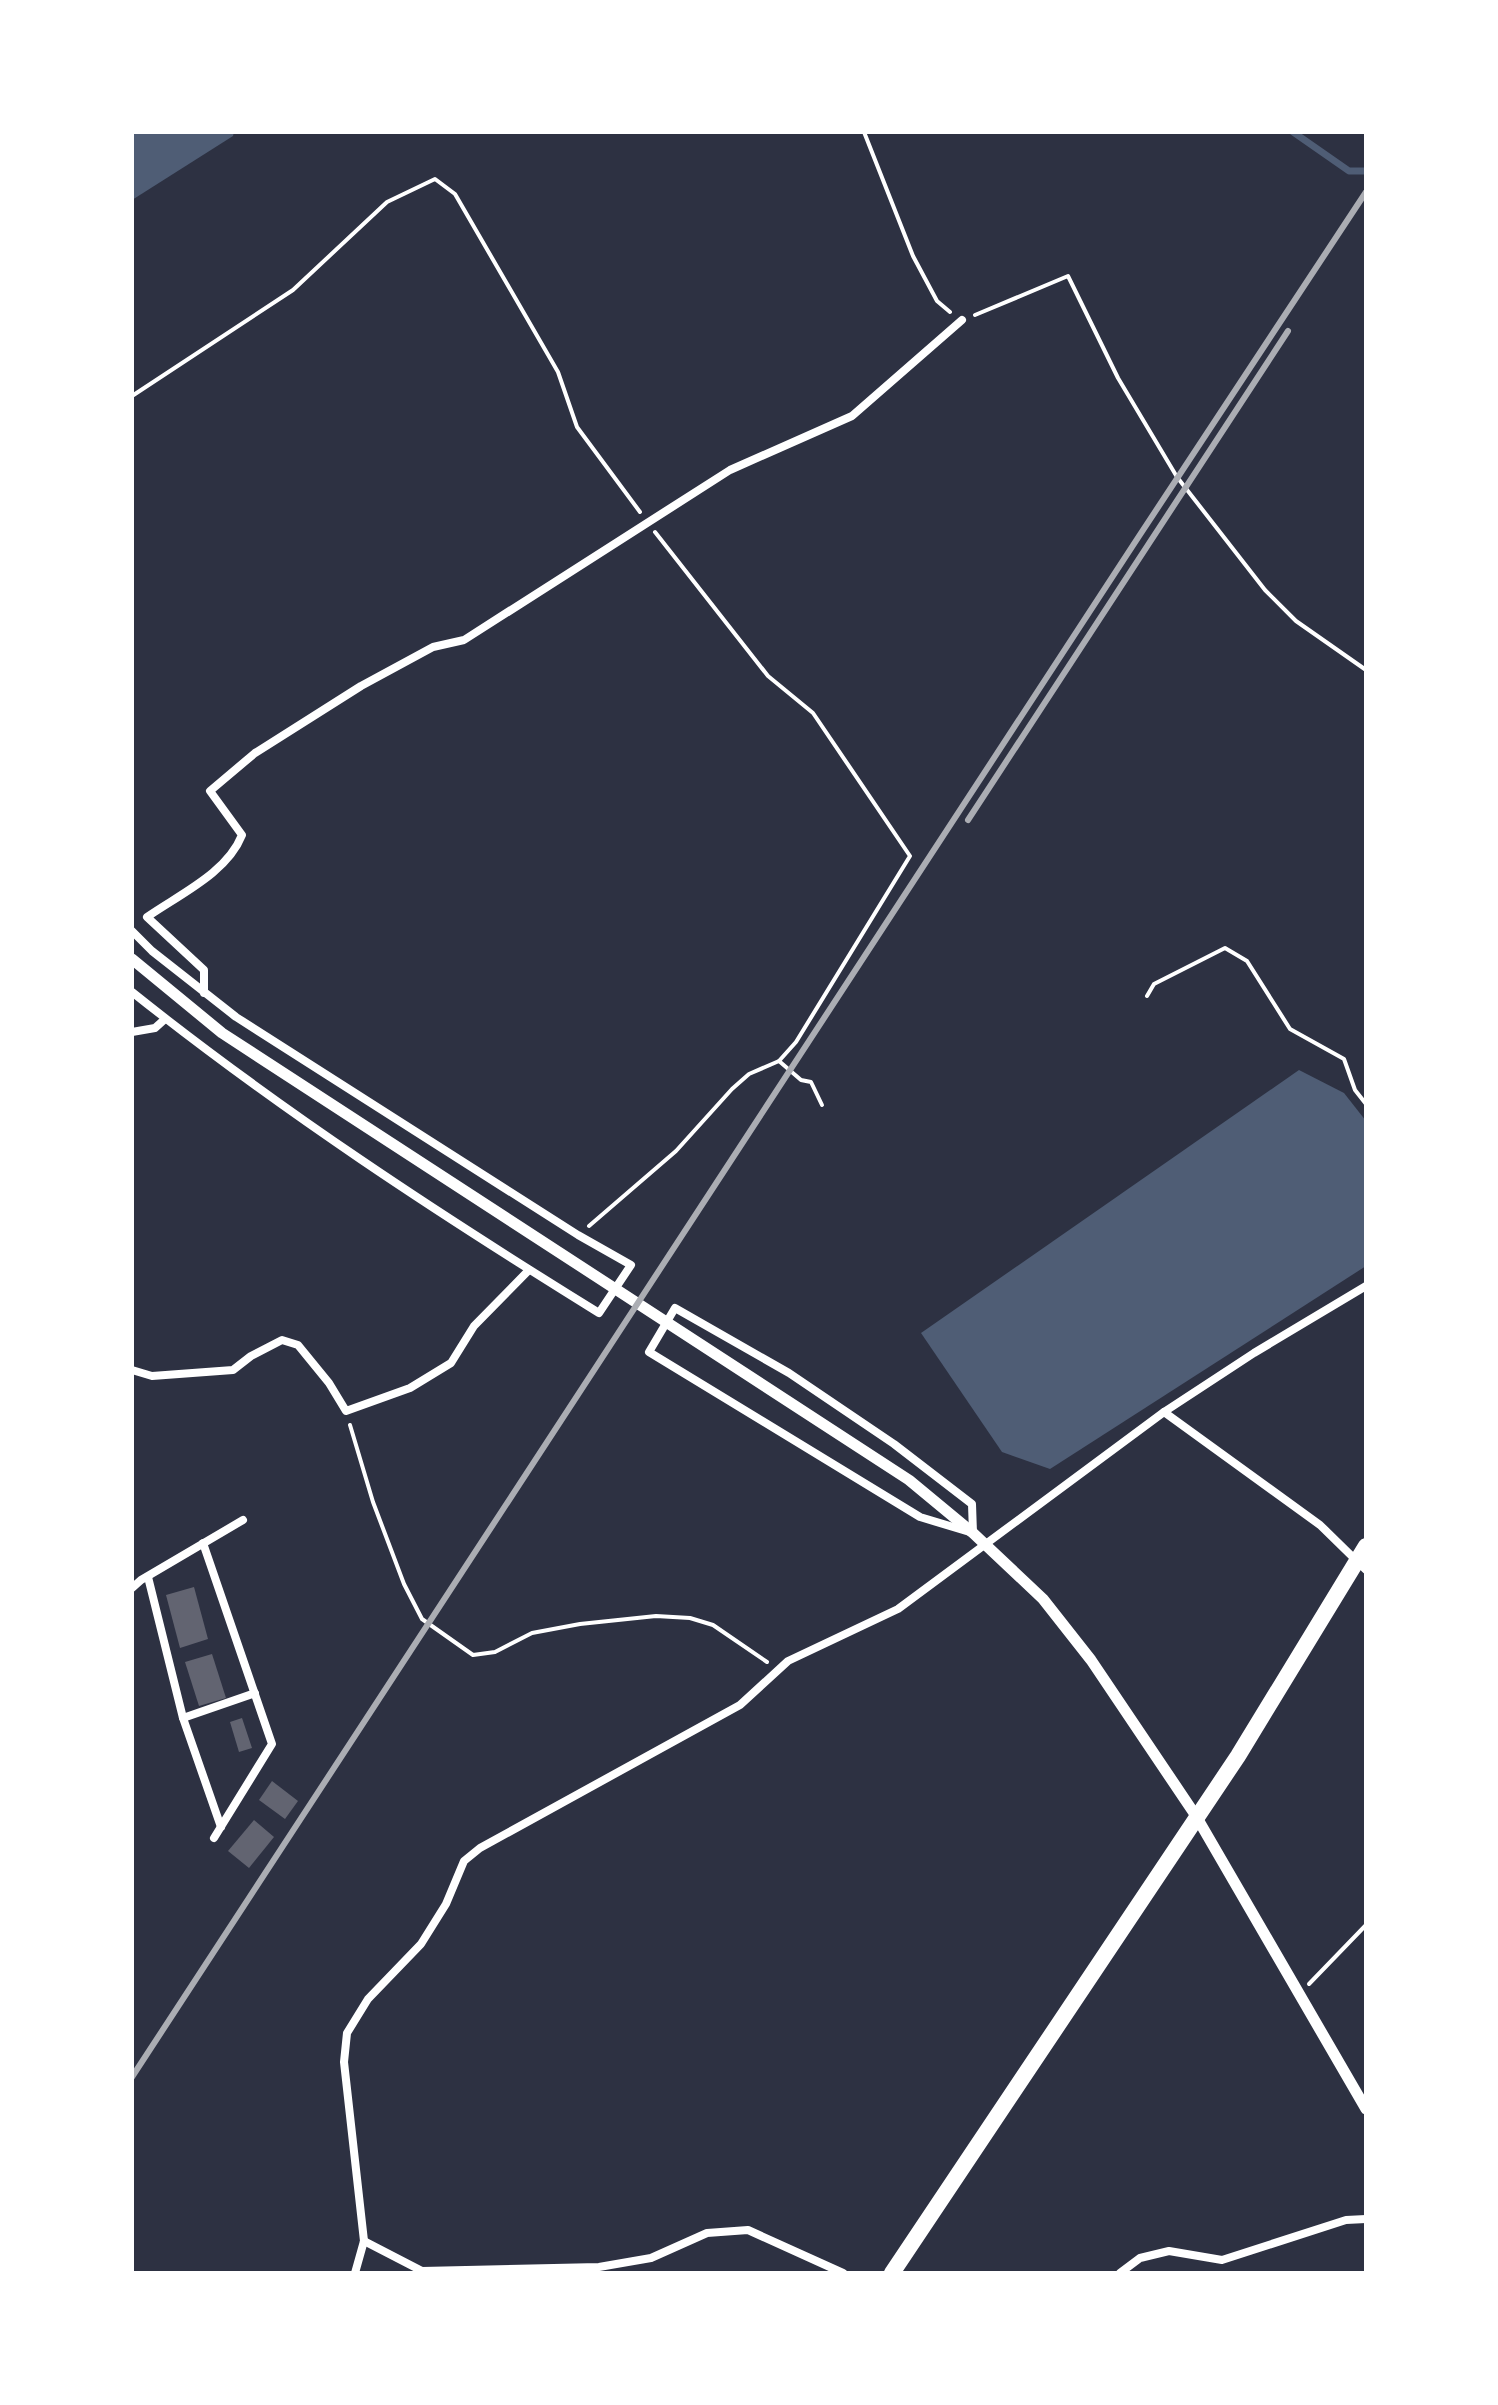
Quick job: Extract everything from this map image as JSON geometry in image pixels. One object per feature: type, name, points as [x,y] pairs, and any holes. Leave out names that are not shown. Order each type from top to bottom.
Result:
[{"type":"highway","points":[[892,2273],[1238,1756],[1361,1566],[1366,1546]]},
{"type":"street","points":[[204,993],[204,970],[147,917],[221,866],[236,851],[242,835],[210,791],[255,753],[361,686],[433,647],[464,640],[730,470],[852,416],[962,320]]},
{"type":"street","points":[[132,931],[204,993],[317,1070],[578,1235],[631,1265],[599,1313],[328,1136],[207,1052],[132,992]]},
{"type":"street","points":[[132,959],[222,1033],[909,1480],[984,1543],[1043,1599],[1091,1660],[1196,1816],[1366,2109]]},
{"type":"street","points":[[132,1032],[155,1028],[165,1019]]},
{"type":"street","points":[[132,1370],[152,1376],[233,1370],[251,1356],[282,1340],[298,1345],[329,1383],[346,1411],[410,1388],[451,1363],[474,1326],[529,1270]]},
{"type":"street","points":[[355,2273],[364,2241],[344,2062],[347,2033],[368,1999],[421,1944],[446,1904],[464,1861],[480,1848],[740,1705],[788,1661],[898,1609],[1164,1412],[1254,1353],[1366,1286]]},
{"type":"street","points":[[675,1308],[789,1373],[894,1444],[972,1504],[973,1533],[920,1517],[649,1352],[675,1308]]},
{"type":"street","points":[[1164,1412],[1320,1525],[1361,1566]]},
{"type":"street","points":[[132,1588],[243,1520]]},
{"type":"street","points":[[203,1543],[272,1744],[214,1838]]},
{"type":"street","points":[[148,1577],[183,1718],[221,1827]]},
{"type":"street","points":[[183,1718],[255,1693]]},
{"type":"street","points":[[1120,2273],[1140,2258],[1169,2251],[1222,2260],[1346,2220],[1366,2219]]},
{"type":"street","points":[[364,2241],[422,2271],[599,2267],[651,2258],[707,2233],[748,2230],[843,2273]]},
{"type":"path","points":[[864,132],[913,256],[937,301],[962,320],[1068,276],[1118,378],[1177,477],[1265,590],[1296,621],[1366,670]]},
{"type":"path","points":[[132,396],[293,290],[387,202],[435,179],[455,194],[558,372],[577,427],[768,676],[813,713],[910,856],[796,1042],[779,1061],[749,1074],[732,1089],[676,1151],[578,1235]]},
{"type":"path","points":[[1147,996],[1154,984],[1225,948],[1247,961],[1290,1029],[1344,1059],[1355,1090],[1366,1104]]},
{"type":"path","points":[[779,1061],[801,1080],[811,1082],[822,1105]]},
{"type":"path","points":[[346,1411],[373,1502],[404,1584],[422,1619],[473,1655],[495,1652],[532,1633],[656,1616],[690,1618],[713,1625],[779,1670]]},
{"type":"path","points":[[1300,1994],[1366,1925]]},
{"type":"water","points":[[132,132],[234,132],[233,136],[132,200]]},
{"type":"water","points":[[1299,1070],[1344,1093],[1366,1121],[1366,1266],[1050,1469],[1002,1452],[921,1333]]},
{"type":"building","points":[[194,1587],[208,1639],[180,1648],[166,1595]]},
{"type":"building","points":[[212,1654],[226,1698],[199,1706],[185,1662]]},
{"type":"building","points":[[242,1718],[252,1748],[239,1752],[230,1722]]},
{"type":"building","points":[[272,1781],[298,1801],[285,1819],[259,1800]]},
{"type":"building","points":[[254,1820],[274,1837],[249,1868],[228,1851]]},
{"type":"waterway","points":[[1293,132],[1349,171],[1366,171]]},
{"type":"railway","points":[[132,2077],[1366,192]]},
{"type":"railway","points":[[968,820],[1288,331]]}]
